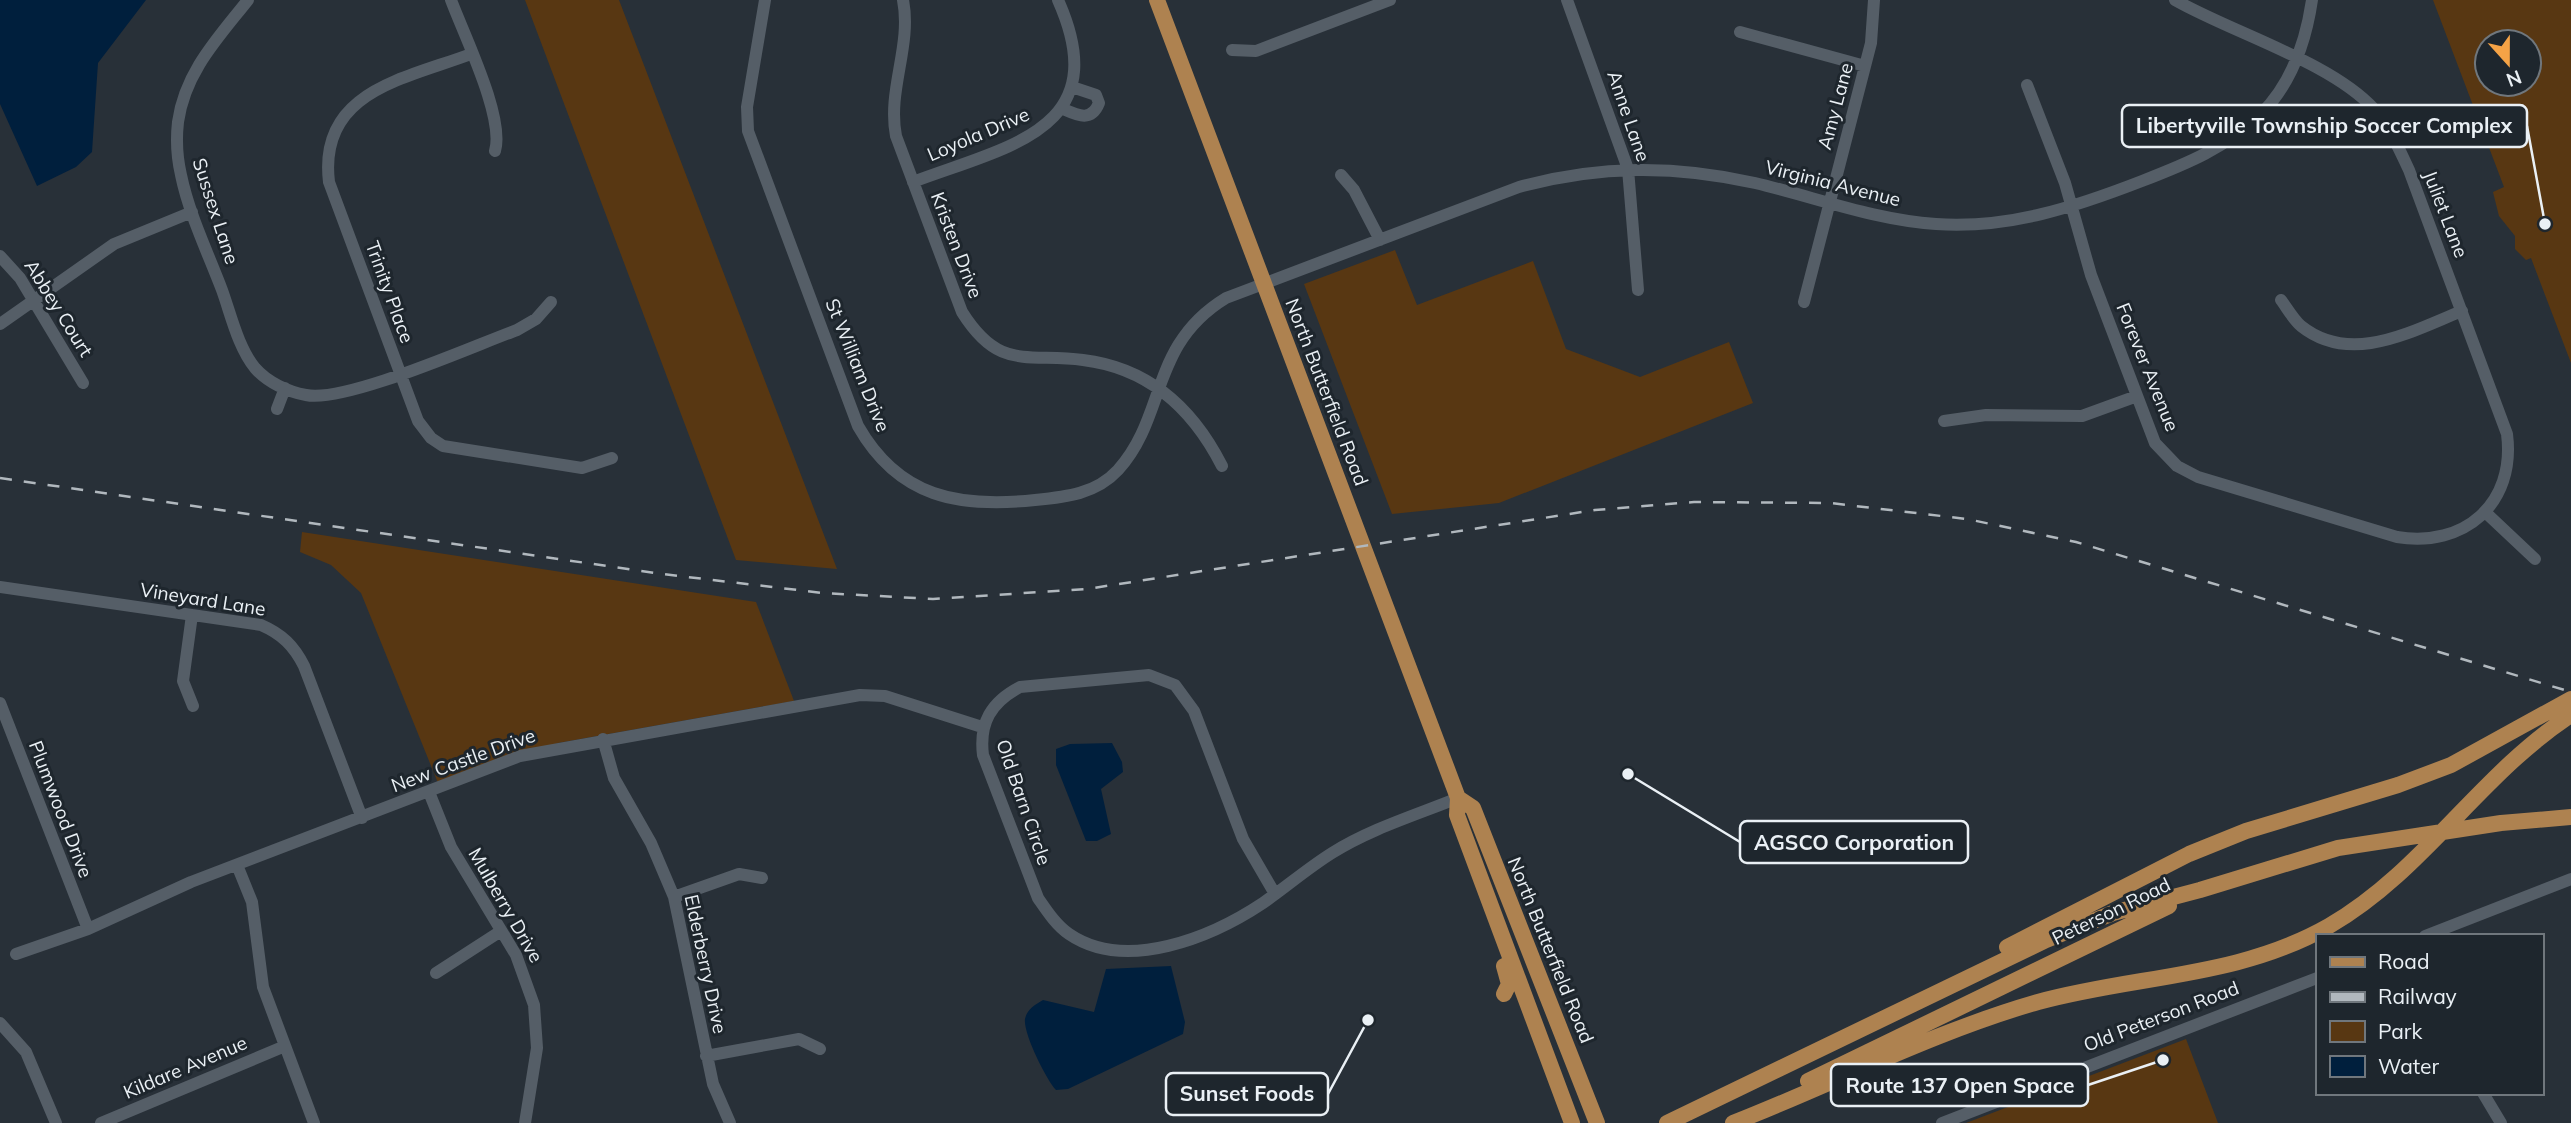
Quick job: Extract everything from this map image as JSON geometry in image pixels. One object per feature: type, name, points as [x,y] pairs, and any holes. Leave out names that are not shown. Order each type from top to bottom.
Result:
[{"type":"main road","name":"North Butterfield Road","points":[[1157,0],[1458,798],[1457,816],[1572,1123]]},
{"type":"main road","name":"Peterson Road","points":[[1761,1078],[2189,855],[2246,831],[2398,785],[2451,765],[2571,699]]},
{"type":"main road","points":[[1733,1123],[1935,1037],[2038,1002],[2226,967],[2295,943],[2360,907],[2394,879],[2522,751],[2571,715]]},
{"type":"main road","name":"North Butterfield Road","points":[[1458,798],[1473,808],[1597,1123]]},
{"type":"main road","points":[[2200,890],[2338,848],[2501,823],[2571,817]]},
{"type":"main road","points":[[1481,880],[1481,894],[1507,973],[1509,984],[1504,994]]},
{"type":"main road","name":"Peterson Road","points":[[1667,1123],[2046,940],[2113,913],[2200,890]]},
{"type":"main road","name":"Peterson Road","points":[[1724,1123],[2200,890]]},
{"type":"main road","points":[[1524,997],[1533,959]]},
{"type":"street","name":"Sussex Lane","points":[[248,0],[201,58],[183,100],[178,122],[178,159],[192,212],[244,350],[260,373],[285,388]]},
{"type":"street","points":[[451,0],[496,119],[498,142],[495,151]]},
{"type":"street","name":"St William Drive","points":[[765,0],[747,107],[748,131],[858,426],[880,458],[910,482],[951,500],[1000,504],[1079,494],[1103,483],[1130,455],[1171,354],[1208,310],[1226,298],[1264,284]]},
{"type":"street","name":"Kristen Drive","points":[[904,0],[906,22],[894,107],[894,126],[962,312],[981,338],[1013,357],[1101,363],[1132,372],[1158,387],[1192,417],[1222,466]]},
{"type":"street","name":"Loyola Drive","points":[[913,182],[1017,143],[1044,128],[1061,108],[1072,87],[1076,55],[1074,39],[1058,0]]},
{"type":"street","name":"Anne Lane","points":[[1567,0],[1628,169],[1638,290]]},
{"type":"street","name":"Amy Lane","points":[[1804,302],[1865,66],[1874,0]]},
{"type":"street","name":"Juliet Lane","points":[[2175,0],[2350,87],[2376,111],[2391,133],[2409,170],[2503,418],[2510,451],[2504,482],[2485,512]]},
{"type":"street","name":"Virginia Avenue","points":[[1264,284],[1540,181],[1628,169],[1687,171],[1754,183],[1891,219],[1936,224],[2010,221],[2071,207],[2202,157],[2222,146],[2261,114],[2275,98],[2296,59],[2308,28],[2312,0]]},
{"type":"street","points":[[1232,50],[1256,51],[1387,1]]},
{"type":"street","points":[[1740,32],[1865,66]]},
{"type":"street","name":"Trinity Place","points":[[471,54],[368,93],[345,113],[329,147],[329,182],[418,421],[430,438],[443,446],[582,468],[612,458]]},
{"type":"street","name":"Forever Avenue","points":[[2027,85],[2071,207],[2091,275],[2155,443],[2177,466],[2198,477],[2397,537],[2419,541],[2439,538],[2461,530],[2485,512]]},
{"type":"street","points":[[1061,108],[1081,116],[1090,116],[1096,111],[1099,103],[1096,96],[1072,87]]},
{"type":"street","points":[[1341,175],[1354,190],[1380,240]]},
{"type":"street","points":[[0,324],[114,244],[192,212]]},
{"type":"street","name":"Abbey Court","points":[[0,256],[20,278],[83,383]]},
{"type":"street","points":[[2281,300],[2300,325],[2316,335],[2346,344],[2381,342],[2462,311]]},
{"type":"street","points":[[277,409],[285,388],[311,396],[337,395],[517,330],[536,319],[551,302]]},
{"type":"street","points":[[1944,421],[1986,415],[2082,416],[2137,396]]},
{"type":"street","points":[[2485,512],[2535,559]]},
{"type":"street","name":"Vineyard Lane","points":[[0,587],[261,625],[275,631],[296,650],[362,818]]},
{"type":"street","points":[[192,615],[183,681],[193,706]]},
{"type":"street","name":"Old Barn Circle","points":[[1275,894],[1243,839],[1194,711],[1184,693],[1175,685],[1149,675],[1020,687],[995,704],[982,727],[983,755],[1038,898],[1051,917],[1069,934],[1093,945],[1121,951],[1143,950],[1190,939],[1220,927],[1275,894],[1352,842],[1458,798]]},
{"type":"street","name":"New Castle Drive","points":[[16,954],[88,929],[191,882],[520,756],[860,695],[885,696],[982,727]]},
{"type":"street","name":"Plumwood Drive","points":[[0,703],[88,929]]},
{"type":"street","name":"Elderberry Drive","points":[[603,739],[614,778],[650,843],[674,897],[706,1056],[713,1084],[730,1123]]},
{"type":"street","name":"Mulberry Drive","points":[[429,792],[457,859],[516,955],[534,1005],[537,1048],[525,1123]]},
{"type":"street","points":[[237,866],[252,902],[260,977],[314,1123]]},
{"type":"street","points":[[674,897],[739,874],[762,878]]},
{"type":"street","points":[[2431,934],[2571,879]]},
{"type":"street","points":[[436,973],[501,931]]},
{"type":"street","name":"Old Peterson Road","points":[[1942,1123],[2316,978]]},
{"type":"street","points":[[0,1023],[26,1052],[56,1123]]},
{"type":"street","points":[[706,1056],[799,1039],[820,1049]]},
{"type":"street","name":"Kildare Avenue","points":[[101,1123],[285,1046]]},
{"type":"street","points":[[2484,1095],[2501,1123]]},
{"type":"green space","points":[[525,0],[619,0],[837,569],[736,560]]},
{"type":"green space","points":[[2433,0],[2571,0],[2571,363],[2531,258],[2526,260],[2515,249],[2515,236],[2499,216],[2493,192],[2504,187]]},
{"type":"green space","points":[[1395,250],[1417,305],[1533,261],[1566,349],[1640,377],[1729,342],[1753,403],[1499,503],[1392,514],[1304,284]]},
{"type":"green space","points":[[302,532],[756,602],[794,701],[558,743],[438,783],[361,593],[331,565],[300,552]]},
{"type":"green space","points":[[2186,1039],[2218,1123],[1966,1123]]},
{"type":"water","points":[[0,0],[146,0],[98,63],[92,152],[76,167],[37,186],[0,104]]},
{"type":"water","points":[[1112,743],[1122,762],[1123,772],[1101,789],[1111,834],[1097,841],[1086,841],[1056,765],[1056,749],[1070,744]]},
{"type":"water","points":[[1171,966],[1185,1022],[1183,1034],[1068,1089],[1056,1090],[1031,1045],[1025,1026],[1029,1010],[1043,1000],[1094,1012],[1106,969]]},
{"type":"railway","points":[[0,478],[662,574],[823,593],[933,599],[1087,589],[1595,510],[1694,502],[1830,503],[1967,519],[2076,542],[2571,692]]},
{"type":"place","name":"Libertyville Township Soccer Complex","points":[[2545,224]]},
{"type":"place","name":"AGSCO Corporation","points":[[1628,774]]},
{"type":"place","name":"Sunset Foods","points":[[1368,1020]]},
{"type":"place","name":"Route 137 Open Space","points":[[2163,1060]]}]
